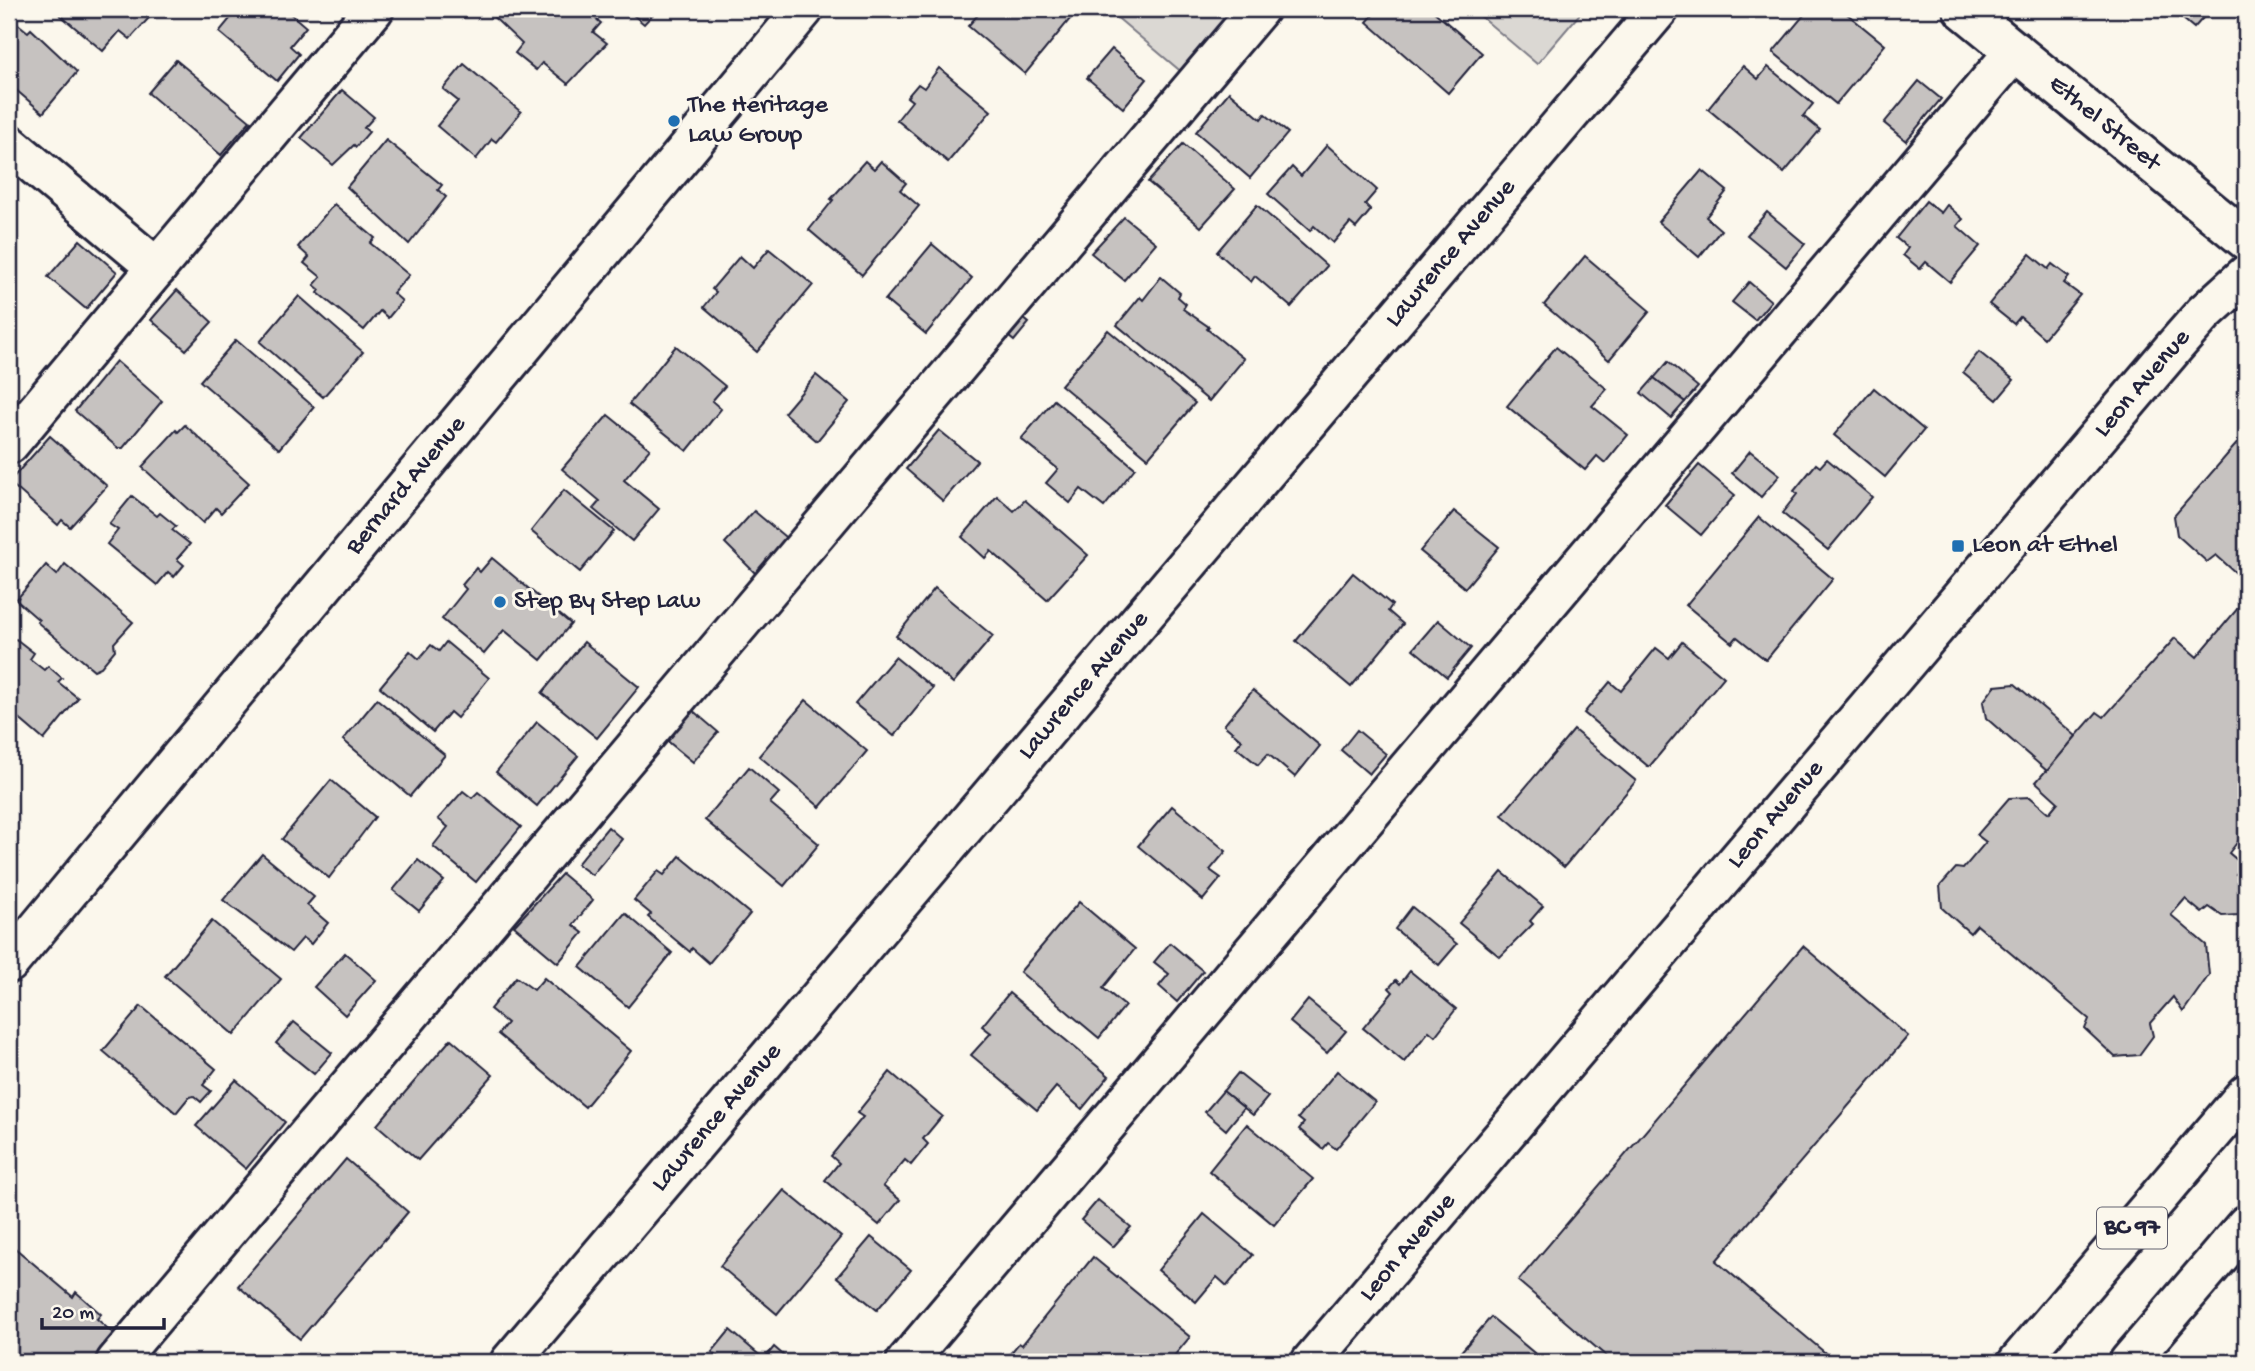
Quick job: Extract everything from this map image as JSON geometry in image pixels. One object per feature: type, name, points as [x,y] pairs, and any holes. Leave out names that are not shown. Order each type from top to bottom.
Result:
[{"type":"main road","points":[[9,444],[374,9]]},
{"type":"main road","name":"Bernard Avenue","points":[[9,964],[804,9]]},
{"type":"main road","points":[[116,1362],[1259,9]]},
{"type":"main road","name":"Lawrence Avenue","points":[[510,1362],[1659,9]]},
{"type":"main road","name":"Ethel Street","points":[[1963,9],[2246,240]]},
{"type":"main road","points":[[906,1362],[2015,51]]},
{"type":"main road","points":[[9,144],[157,268]]},
{"type":"main road","name":"Leon Avenue","points":[[1311,1362],[2175,346],[2204,313],[2246,275]]},
{"type":"main road","name":"BC 97","points":[[2018,1362],[2246,1094]]},
{"type":"main road","points":[[2129,1362],[2246,1225]]},
{"type":"shaded area","points":[[1107,9],[1239,9],[1184,74]]},
{"type":"shaded area","points":[[1472,9],[1584,9],[1537,64]]},
{"type":"building","points":[[53,9],[157,9],[130,39],[120,31],[103,51]]},
{"type":"building","points":[[238,9],[285,9],[306,27],[290,46],[299,54],[277,81],[219,32]]},
{"type":"building","points":[[485,9],[584,9],[601,23],[593,32],[607,43],[568,84],[542,63],[536,70],[515,53],[522,44]]},
{"type":"building","points":[[626,9],[658,9],[644,24]]},
{"type":"building","points":[[983,9],[1070,9],[1075,13],[1025,74],[968,26]]},
{"type":"building","points":[[1378,9],[1431,9],[1482,53],[1448,93],[1367,22]]},
{"type":"building","points":[[1809,9],[1841,9],[1885,45],[1836,104],[1773,52]]},
{"type":"building","points":[[2171,9],[2211,9],[2194,28]]},
{"type":"building","points":[[18,24],[28,32],[31,29],[77,72],[43,113],[9,84],[9,35]]},
{"type":"building","points":[[1112,49],[1147,79],[1123,108],[1087,78]]},
{"type":"building","points":[[2246,58],[2246,77],[2237,69]]},
{"type":"building","points":[[176,60],[250,121],[221,155],[148,93]]},
{"type":"building","points":[[464,64],[521,112],[496,142],[492,139],[476,159],[437,126],[458,101],[443,89]]},
{"type":"building","points":[[1743,66],[1758,79],[1768,67],[1813,104],[1803,116],[1820,130],[1784,173],[1708,109]]},
{"type":"building","points":[[939,68],[991,111],[948,162],[897,120],[912,101],[907,97],[918,84],[924,88]]},
{"type":"building","points":[[1919,81],[1941,99],[1906,141],[1884,123]]},
{"type":"building","points":[[342,90],[374,117],[364,128],[369,132],[356,147],[354,145],[333,165],[301,138]]},
{"type":"building","points":[[1229,92],[1261,119],[1265,114],[1288,133],[1250,178],[1196,132]]},
{"type":"building","points":[[386,140],[442,185],[438,190],[446,197],[409,244],[347,187]]},
{"type":"building","points":[[1183,144],[1235,189],[1201,227],[1148,182]]},
{"type":"building","points":[[1327,145],[1377,190],[1365,204],[1371,210],[1356,228],[1350,223],[1333,243],[1314,226],[1310,231],[1268,194],[1292,167],[1301,176]]},
{"type":"building","points":[[865,161],[874,169],[881,161],[906,183],[900,190],[919,206],[862,275],[809,230],[833,200],[831,199]]},
{"type":"building","points":[[1702,170],[1727,191],[1706,217],[1721,230],[1699,257],[1658,222]]},
{"type":"building","points":[[1926,201],[1941,213],[1947,205],[1963,219],[1957,226],[1980,246],[1950,282],[1926,262],[1920,269],[1903,255],[1908,248],[1896,238]]},
{"type":"building","points":[[334,204],[375,238],[370,243],[409,275],[393,293],[402,301],[388,318],[380,311],[364,330],[318,293],[320,290],[314,285],[321,277],[304,263],[309,257],[298,247]]},
{"type":"building","points":[[1257,205],[1327,266],[1291,307],[1255,276],[1251,282],[1217,252]]},
{"type":"building","points":[[1767,212],[1805,244],[1786,267],[1747,235]]},
{"type":"building","points":[[1124,217],[1156,243],[1124,280],[1091,253]]},
{"type":"building","points":[[80,240],[117,272],[86,309],[48,277]]},
{"type":"building","points":[[932,244],[972,278],[926,334],[885,300]]},
{"type":"building","points":[[769,249],[813,285],[757,352],[704,307],[716,292],[712,289],[740,256],[753,268]]},
{"type":"building","points":[[2030,254],[2048,269],[2052,264],[2069,277],[2064,283],[2080,295],[2044,338],[2020,317],[2014,324],[1989,304]]},
{"type":"building","points":[[1585,256],[1650,311],[1609,360],[1544,305]]},
{"type":"building","points":[[1161,277],[1180,293],[1178,297],[1186,304],[1183,309],[1209,327],[1207,329],[1244,359],[1209,401],[1117,325],[1140,297],[1143,300]]},
{"type":"building","points":[[1749,282],[1771,301],[1755,320],[1732,302]]},
{"type":"building","points":[[177,290],[212,322],[186,350],[151,320]]},
{"type":"building","points":[[299,296],[363,352],[323,397],[260,342]]},
{"type":"building","points":[[1017,313],[1029,323],[1014,341],[1002,331]]},
{"type":"building","points":[[1108,330],[1195,403],[1148,458],[1061,385]]},
{"type":"building","points":[[236,340],[314,407],[279,449],[200,381]]},
{"type":"building","points":[[676,346],[725,386],[712,401],[721,409],[687,451],[629,404]]},
{"type":"building","points":[[1556,347],[1607,389],[1592,406],[1628,435],[1605,463],[1597,456],[1585,470],[1507,406]]},
{"type":"building","points":[[1979,352],[2014,380],[1997,400],[1963,372]]},
{"type":"building","points":[[116,361],[162,401],[123,448],[118,448],[75,411]]},
{"type":"building","points":[[1668,362],[1698,387],[1685,402],[1654,378]]},
{"type":"building","points":[[816,375],[849,402],[817,441],[784,413]]},
{"type":"building","points":[[1654,378],[1685,402],[1671,418],[1641,393]]},
{"type":"building","points":[[1874,388],[1924,430],[1885,477],[1834,435]]},
{"type":"building","points":[[1054,400],[1135,468],[1104,507],[1081,489],[1070,503],[1046,483],[1058,469],[1021,439]]},
{"type":"building","points":[[608,415],[650,449],[624,480],[659,509],[632,541],[593,509],[600,501],[562,469]]},
{"type":"building","points":[[185,425],[249,483],[221,513],[216,508],[203,523],[142,467],[176,430],[178,432]]},
{"type":"building","points":[[939,430],[977,461],[943,501],[906,469]]},
{"type":"building","points":[[2246,433],[2246,582],[2216,555],[2207,562],[2177,535],[2174,516]]},
{"type":"building","points":[[50,436],[107,486],[70,527],[62,520],[58,525],[9,482]]},
{"type":"building","points":[[1750,451],[1780,475],[1761,497],[1732,473]]},
{"type":"building","points":[[1827,459],[1872,497],[1828,550],[1782,513],[1797,494],[1794,491],[1816,464],[1820,467]]},
{"type":"building","points":[[1699,465],[1735,495],[1701,535],[1665,505]]},
{"type":"building","points":[[564,490],[614,531],[580,572],[531,531]]},
{"type":"building","points":[[132,496],[157,516],[160,513],[176,526],[172,530],[190,544],[177,559],[184,565],[174,577],[168,572],[157,585],[107,544],[118,530],[109,524]]},
{"type":"building","points":[[997,496],[1014,511],[1025,500],[1088,555],[1047,600],[991,551],[985,558],[962,537]]},
{"type":"building","points":[[754,511],[790,541],[759,577],[725,543]]},
{"type":"building","points":[[1454,511],[1499,547],[1465,588],[1420,551]]},
{"type":"building","points":[[1759,517],[1833,579],[1766,660],[1737,637],[1732,643],[1686,605]]},
{"type":"building","points":[[492,558],[571,624],[541,660],[504,630],[484,654],[442,619],[466,589],[462,585],[476,568],[480,572]]},
{"type":"building","points":[[65,564],[133,622],[114,643],[115,650],[101,667],[94,670],[37,622],[39,620],[16,600],[46,565],[57,575]]},
{"type":"building","points":[[1353,573],[1392,605],[1388,611],[1403,624],[1351,687],[1296,641]]},
{"type":"building","points":[[935,588],[993,636],[953,683],[896,636]]},
{"type":"building","points":[[2243,602],[2246,604],[2246,831],[2229,853],[2243,865],[2236,874],[2246,881],[2246,905],[2238,915],[2222,916],[2209,907],[2202,913],[2185,899],[2171,915],[2206,945],[2209,975],[2183,1012],[2173,997],[2150,1023],[2153,1036],[2139,1055],[2115,1057],[2085,1029],[2089,1019],[1977,925],[1970,933],[1942,908],[1940,886],[1956,868],[1963,869],[1986,842],[1977,835],[2009,798],[2030,797],[2049,813],[2058,802],[2036,782],[2097,712],[2104,717],[2175,638],[2197,657]]},
{"type":"building","points":[[1438,620],[1471,648],[1447,677],[1413,649]]},
{"type":"building","points":[[9,638],[13,642],[16,639],[34,653],[30,659],[44,670],[48,666],[62,678],[58,682],[78,698],[44,740],[9,710]]},
{"type":"building","points":[[446,642],[489,678],[457,718],[450,712],[433,732],[380,687],[410,651],[419,659],[431,645],[439,651]]},
{"type":"building","points":[[584,642],[639,687],[597,738],[542,693]]},
{"type":"building","points":[[1682,642],[1724,677],[1649,767],[1584,713],[1610,682],[1621,691],[1656,648],[1669,658]]},
{"type":"building","points":[[895,657],[933,688],[894,736],[855,704]]},
{"type":"building","points":[[2015,684],[2076,736],[2047,771],[1986,718],[1983,702],[1995,686]]},
{"type":"building","points":[[1253,690],[1320,746],[1295,777],[1268,754],[1258,765],[1236,747],[1242,740],[1224,725]]},
{"type":"building","points":[[377,699],[445,755],[410,796],[343,740]]},
{"type":"building","points":[[806,700],[867,751],[820,807],[759,756]]},
{"type":"building","points":[[684,703],[718,732],[693,762],[659,734]]},
{"type":"building","points":[[537,722],[578,756],[537,806],[496,772]]},
{"type":"building","points":[[1357,730],[1386,754],[1369,774],[1341,750]]},
{"type":"building","points":[[1574,730],[1636,781],[1564,867],[1502,815]]},
{"type":"building","points":[[749,767],[779,793],[770,803],[819,844],[784,886],[705,820]]},
{"type":"building","points":[[331,780],[375,817],[329,878],[282,839]]},
{"type":"building","points":[[463,791],[472,798],[478,792],[521,827],[476,882],[433,846],[448,827],[438,819]]},
{"type":"building","points":[[1172,806],[1226,851],[1210,870],[1221,878],[1203,900],[1138,846]]},
{"type":"building","points":[[608,827],[622,839],[592,875],[577,864]]},
{"type":"building","points":[[262,854],[314,897],[307,905],[328,923],[311,944],[303,938],[291,952],[223,900]]},
{"type":"building","points":[[680,856],[750,914],[709,963],[692,948],[690,952],[648,917],[651,914],[634,900],[658,871],[664,875]]},
{"type":"building","points":[[418,860],[444,881],[419,911],[393,890]]},
{"type":"building","points":[[1502,872],[1543,906],[1530,921],[1533,924],[1500,957],[1459,923]]},
{"type":"building","points":[[562,874],[593,900],[573,925],[583,933],[558,963],[514,926]]},
{"type":"building","points":[[1079,902],[1135,949],[1103,988],[1125,1006],[1099,1038],[1020,972]]},
{"type":"building","points":[[1412,907],[1457,944],[1439,965],[1395,929]]},
{"type":"building","points":[[625,913],[672,953],[628,1007],[580,967]]},
{"type":"building","points":[[212,921],[281,979],[234,1035],[165,976]]},
{"type":"building","points":[[1170,943],[1203,971],[1177,1002],[1159,986],[1169,974],[1154,962]]},
{"type":"building","points":[[1803,946],[1908,1036],[1716,1261],[1836,1362],[1613,1362],[1518,1281]]},
{"type":"building","points":[[345,953],[376,980],[345,1015],[314,987]]},
{"type":"building","points":[[1410,971],[1456,1009],[1435,1036],[1429,1031],[1404,1062],[1363,1028],[1393,992],[1389,988],[1396,980],[1400,984]]},
{"type":"building","points":[[516,977],[534,990],[544,978],[631,1051],[585,1107],[498,1034],[507,1023],[490,1009]]},
{"type":"building","points":[[1009,993],[1109,1076],[1082,1109],[1056,1087],[1037,1110],[971,1055],[991,1033],[982,1026]]},
{"type":"building","points":[[1308,1000],[1346,1031],[1327,1053],[1290,1022]]},
{"type":"building","points":[[141,1006],[216,1069],[203,1085],[211,1091],[201,1102],[194,1096],[189,1097],[176,1113],[103,1051]]},
{"type":"building","points":[[294,1022],[332,1053],[314,1074],[276,1043]]},
{"type":"building","points":[[451,1039],[493,1075],[418,1160],[377,1125]]},
{"type":"building","points":[[1337,1071],[1375,1102],[1336,1149],[1328,1143],[1323,1149],[1299,1129],[1304,1123],[1298,1118]]},
{"type":"building","points":[[890,1072],[942,1116],[923,1139],[928,1144],[911,1165],[905,1160],[883,1186],[900,1200],[879,1225],[825,1180],[839,1163],[831,1156],[863,1117],[857,1113]]},
{"type":"building","points":[[1238,1073],[1268,1097],[1253,1115],[1223,1091]]},
{"type":"building","points":[[236,1080],[285,1122],[246,1169],[196,1126]]},
{"type":"building","points":[[1223,1091],[1244,1108],[1226,1130],[1205,1112]]},
{"type":"building","points":[[1247,1124],[1313,1179],[1274,1225],[1209,1171]]},
{"type":"building","points":[[346,1159],[408,1212],[300,1339],[238,1286]]},
{"type":"building","points":[[784,1190],[841,1237],[777,1314],[720,1266]]},
{"type":"building","points":[[1098,1200],[1131,1227],[1113,1247],[1081,1220]]},
{"type":"building","points":[[1204,1214],[1253,1255],[1227,1286],[1217,1277],[1196,1302],[1158,1270]]},
{"type":"building","points":[[871,1237],[911,1270],[877,1310],[837,1277]]},
{"type":"building","points":[[9,1243],[73,1297],[76,1292],[101,1314],[97,1319],[115,1335],[91,1362],[9,1362]]},
{"type":"building","points":[[1093,1257],[1190,1337],[1169,1362],[1003,1362],[1019,1343],[1022,1345]]},
{"type":"building","points":[[1491,1317],[1545,1362],[1452,1362]]},
{"type":"building","points":[[730,1330],[764,1359],[774,1347],[789,1360],[725,1362],[712,1352]]},
{"type":"place","name":"The Heritage Law Group","points":[[674,121]]},
{"type":"place","name":"Leon at Ethel","points":[[1958,546]]},
{"type":"place","name":"Step By Step Law","points":[[500,602]]}]
